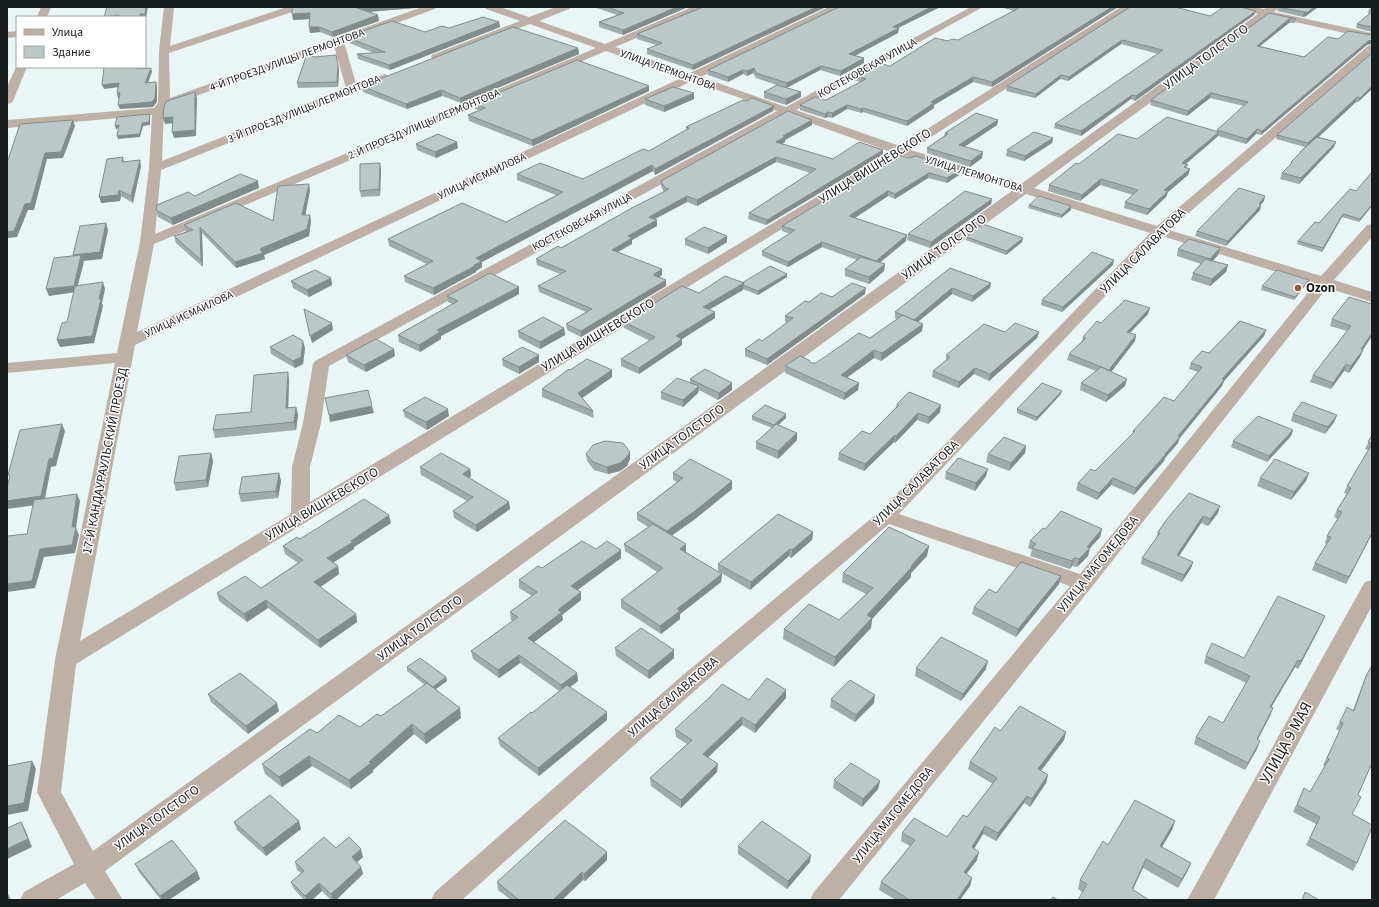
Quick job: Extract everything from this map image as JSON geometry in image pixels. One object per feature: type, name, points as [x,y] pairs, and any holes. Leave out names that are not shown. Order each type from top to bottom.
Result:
[{"type":"street","name":"17-Й КАНДАУРАУЛЬСКИЙ ПРОЕЗД","points":[[110,900],[89,868],[49,792],[66,660],[147,242],[161,108],[164,51],[169,7]]},
{"type":"street","points":[[164,51],[297,7]]},
{"type":"street","name":"4-Й ПРОЕЗД УЛИЦЫ ЛЕРМОНТОВА","points":[[7,124],[161,108],[432,7]]},
{"type":"street","name":"УЛИЦА ЛЕРМОНТОВА","points":[[490,7],[900,151],[1372,297]]},
{"type":"street","points":[[426,61],[565,7]]},
{"type":"street","name":"2-Й ПРОЕЗД УЛИЦЫ ЛЕРМОНТОВА","points":[[147,242],[701,7]]},
{"type":"street","name":"УЛИЦА ИСМАИЛОВА","points":[[7,368],[126,350],[837,7]]},
{"type":"street","name":"КОСТЕКОВСКАЯ УЛИЦА","points":[[301,516],[302,467],[312,423],[321,364],[978,7]]},
{"type":"street","name":"УЛИЦА ВИШНЕВСКОГО","points":[[66,660],[900,151],[1128,7]]},
{"type":"street","points":[[1240,7],[1270,10],[1372,36]]},
{"type":"street","name":"УЛИЦА ТОЛСТОГО","points":[[33,900],[89,868],[1270,10]]},
{"type":"street","points":[[338,41],[352,90]]},
{"type":"street","name":"УЛИЦА САЛАВАТОВА","points":[[444,900],[690,681],[886,516],[1159,231],[1372,48]]},
{"type":"street","points":[[7,70],[21,68]]},
{"type":"street","points":[[7,101],[21,68]]},
{"type":"street","name":"3-Й ПРОЕЗД УЛИЦЫ ЛЕРМОНТОВА","points":[[155,168],[396,73]]},
{"type":"street","name":"УЛИЦА МАГОМЕДОВА","points":[[823,900],[1084,582],[1324,282],[1372,228]]},
{"type":"street","points":[[886,516],[1084,582]]},
{"type":"street","name":"УЛИЦА 9 МАЯ","points":[[1200,900],[1372,587]]},
{"type":"building","points":[[107,7],[146,7],[145,14],[140,14],[140,16],[104,16]]},
{"type":"building","points":[[354,7],[378,15],[332,32],[319,27],[309,27],[310,13],[292,14],[292,8]]},
{"type":"building","points":[[607,7],[677,7],[623,30],[599,22],[624,13]]},
{"type":"building","points":[[703,7],[816,7],[693,65],[647,49],[662,43],[637,34]]},
{"type":"building","points":[[839,7],[931,7],[893,27],[899,28],[849,54],[864,58],[841,71],[821,66],[787,83],[756,73],[754,68],[747,71],[743,70],[728,77],[708,70]]},
{"type":"building","points":[[1016,7],[1112,7],[992,82],[973,77],[931,102],[934,103],[907,121],[863,108],[861,109],[847,105],[832,113],[828,112],[825,114],[800,105],[815,97],[826,100],[866,79],[854,75],[878,63],[890,66],[935,38],[948,41],[952,39],[958,40],[1019,8]]},
{"type":"building","points":[[1130,7],[1175,7],[1210,16],[1224,7],[1240,7],[1256,11],[1136,96],[1132,95],[1081,131],[1055,124],[1163,50],[1122,40],[1069,77],[1061,75],[1036,94],[1007,86]]},
{"type":"building","points":[[1278,7],[1314,7],[1308,12],[1304,12]]},
{"type":"building","points":[[1372,12],[1372,27],[1357,24]]},
{"type":"building","points":[[1269,13],[1296,19],[1290,18],[1257,46],[1304,57],[1328,37],[1338,39],[1348,31],[1372,35],[1372,40],[1368,41],[1262,131],[1257,129],[1247,139],[1217,130],[1248,102],[1211,93],[1188,111],[1151,100]]},
{"type":"building","points":[[483,17],[499,22],[389,65],[357,54],[385,52],[346,37],[392,21],[425,32],[442,26],[449,28]]},
{"type":"building","points":[[513,27],[578,48],[460,98],[441,90],[406,104],[362,86]]},
{"type":"building","points":[[1372,53],[1372,86],[1360,98],[1357,97],[1308,143],[1277,135]]},
{"type":"building","points":[[307,54],[315,57],[336,55],[338,65],[337,82],[297,83]]},
{"type":"building","points":[[577,60],[649,86],[532,140],[468,115],[485,108],[474,103]]},
{"type":"building","points":[[104,68],[151,68],[145,83],[156,82],[155,98],[152,102],[118,105],[120,93],[117,93],[119,83],[102,85]]},
{"type":"building","points":[[777,85],[801,92],[786,99],[764,92]]},
{"type":"building","points":[[673,87],[694,93],[664,106],[645,99]]},
{"type":"building","points":[[195,92],[195,130],[172,132],[173,117],[163,118],[164,106],[167,101]]},
{"type":"building","points":[[752,98],[774,106],[655,169],[652,165],[476,258],[482,261],[433,288],[404,276],[433,261],[388,239],[462,203],[506,222],[563,192],[517,174],[540,163],[583,179],[643,149],[649,151],[689,128],[686,127],[743,100],[747,101]]},
{"type":"building","points":[[788,111],[812,120],[783,136],[785,137],[776,142],[833,159],[859,142],[883,150],[767,220],[749,213],[816,169],[776,157],[697,200],[687,196],[649,217],[657,220],[628,236],[632,238],[612,250],[662,269],[653,275],[666,280],[581,331],[566,324],[592,309],[538,286],[566,271],[536,259],[558,246],[561,248],[669,189],[665,188],[661,181]]},
{"type":"building","points":[[976,113],[998,120],[959,145],[983,152],[971,161],[927,148],[948,134],[945,133]]},
{"type":"building","points":[[150,114],[149,122],[142,123],[140,134],[117,136],[119,125],[115,126],[117,117]]},
{"type":"building","points":[[1167,117],[1219,132],[1182,163],[1188,165],[1184,167],[1190,169],[1164,190],[1168,191],[1149,209],[1125,202],[1138,190],[1101,179],[1082,195],[1049,185],[1076,163],[1079,164],[1118,134],[1137,139]]},
{"type":"building","points":[[73,120],[61,152],[45,153],[31,203],[25,204],[14,231],[7,232],[7,163],[20,124]]},
{"type":"building","points":[[1034,132],[1053,138],[1025,156],[1007,150]]},
{"type":"building","points":[[438,134],[457,142],[435,152],[416,144]]},
{"type":"building","points":[[1317,137],[1336,142],[1301,178],[1282,173],[1300,152]]},
{"type":"building","points":[[898,155],[909,158],[916,156],[960,170],[947,178],[929,173],[895,194],[888,191],[849,216],[907,235],[876,261],[822,242],[788,262],[762,251],[795,230],[782,226]]},
{"type":"building","points":[[123,157],[122,162],[140,160],[131,196],[119,190],[118,195],[99,197],[107,159]]},
{"type":"building","points":[[380,163],[379,189],[360,191],[360,164]]},
{"type":"building","points":[[1372,172],[1372,205],[1360,219],[1343,214],[1323,248],[1298,241],[1315,222],[1319,223],[1350,189],[1356,191]]},
{"type":"building","points":[[240,174],[258,181],[171,218],[156,210],[157,205],[188,192],[195,196]]},
{"type":"building","points":[[309,184],[302,215],[310,215],[307,229],[260,249],[263,253],[235,262],[200,227],[201,260],[174,236],[193,230],[184,225],[236,203],[273,221],[278,186]]},
{"type":"building","points":[[1239,188],[1265,196],[1259,204],[1261,205],[1228,241],[1197,231]]},
{"type":"building","points":[[965,191],[992,199],[931,242],[908,234]]},
{"type":"building","points":[[1039,196],[1071,206],[1062,215],[1029,205]]},
{"type":"building","points":[[106,223],[100,252],[73,255],[80,226]]},
{"type":"building","points":[[983,224],[1023,238],[1007,251],[966,237]]},
{"type":"building","points":[[704,227],[727,236],[708,248],[685,239]]},
{"type":"building","points":[[1189,239],[1220,248],[1210,259],[1178,249]]},
{"type":"building","points":[[1092,252],[1114,260],[1063,307],[1042,300]]},
{"type":"building","points":[[81,255],[74,286],[46,289],[54,258]]},
{"type":"building","points":[[861,257],[885,264],[869,277],[845,269]]},
{"type":"building","points":[[1205,259],[1228,265],[1212,279],[1193,273]]},
{"type":"building","points":[[770,266],[787,274],[758,291],[743,285],[744,283],[742,283]]},
{"type":"building","points":[[950,268],[991,283],[973,296],[952,288],[914,320],[895,312]]},
{"type":"building","points":[[315,270],[331,278],[307,290],[291,281]]},
{"type":"building","points":[[1277,270],[1309,280],[1295,297],[1262,286]]},
{"type":"building","points":[[490,273],[519,287],[437,330],[440,332],[419,345],[398,335],[458,301],[447,296]]},
{"type":"building","points":[[725,276],[744,283],[703,307],[715,312],[676,336],[682,339],[639,368],[621,359],[655,337],[624,322],[682,286],[699,293]]},
{"type":"building","points":[[103,282],[99,299],[101,299],[92,336],[57,340],[62,323],[67,322],[75,286]]},
{"type":"building","points":[[852,283],[866,288],[767,359],[745,349],[759,339],[762,341],[793,318],[785,316],[805,301],[809,302],[821,293],[832,297]]},
{"type":"building","points":[[1349,297],[1372,304],[1372,333],[1361,349],[1363,350],[1351,366],[1346,364],[1333,383],[1313,375],[1351,326],[1332,319]]},
{"type":"building","points":[[1125,300],[1150,308],[1127,332],[1136,335],[1109,370],[1069,354],[1086,338],[1083,337],[1097,321],[1101,323]]},
{"type":"building","points":[[304,309],[332,323],[310,336]]},
{"type":"building","points":[[903,315],[923,324],[882,353],[874,350],[841,375],[859,383],[845,393],[785,366],[800,356],[809,360],[811,363],[816,363],[859,333],[870,338]]},
{"type":"building","points":[[543,317],[564,328],[540,342],[518,331]]},
{"type":"building","points":[[1240,321],[1266,330],[1222,379],[1224,380],[1178,436],[1180,437],[1136,488],[1113,478],[1099,493],[1078,483],[1091,469],[1095,471],[1135,431],[1133,431],[1164,397],[1174,401],[1202,367],[1191,363],[1202,351],[1209,353]]},
{"type":"building","points":[[1015,323],[1039,332],[990,374],[975,368],[959,382],[933,371],[950,357],[946,355],[984,324],[1005,332]]},
{"type":"building","points":[[293,335],[303,341],[301,357],[293,361],[270,347]]},
{"type":"building","points":[[376,339],[394,349],[364,365],[346,355]]},
{"type":"building","points":[[522,347],[539,355],[519,367],[502,359]]},
{"type":"building","points":[[587,359],[612,370],[578,393],[593,411],[542,389],[569,369],[570,370]]},
{"type":"building","points":[[1101,367],[1127,379],[1108,395],[1081,383]]},
{"type":"building","points":[[705,369],[732,383],[719,393],[690,379]]},
{"type":"building","points":[[288,372],[286,408],[296,407],[294,422],[213,430],[216,415],[251,412],[254,375]]},
{"type":"building","points":[[677,378],[699,386],[683,400],[661,392]]},
{"type":"building","points":[[1042,383],[1062,391],[1037,417],[1017,409]]},
{"type":"building","points":[[368,390],[372,406],[329,415],[325,398]]},
{"type":"building","points":[[909,392],[941,405],[929,417],[918,413],[896,436],[895,435],[865,464],[839,453],[862,431],[870,434],[899,405],[897,404]]},
{"type":"building","points":[[425,397],[448,409],[426,422],[403,410]]},
{"type":"building","points":[[1302,402],[1337,415],[1328,427],[1293,414]]},
{"type":"building","points":[[765,405],[786,414],[774,425],[752,416]]},
{"type":"building","points":[[1258,416],[1293,430],[1269,456],[1233,441]]},
{"type":"building","points":[[62,424],[53,458],[49,459],[41,496],[7,501],[7,488],[10,475],[8,475],[20,430]]},
{"type":"building","points":[[776,424],[797,433],[778,451],[756,442]]},
{"type":"building","points":[[1372,435],[1372,444],[1368,442]]},
{"type":"building","points":[[1004,437],[1026,446],[1011,463],[988,454]]},
{"type":"building","points":[[605,441],[623,443],[630,452],[620,463],[607,467],[593,462],[586,454],[593,445]]},
{"type":"building","points":[[1372,444],[1372,533],[1349,577],[1315,563],[1331,537],[1327,536],[1342,512],[1337,510],[1351,488],[1347,486]]},
{"type":"building","points":[[211,453],[206,480],[174,483],[179,456]]},
{"type":"building","points":[[441,453],[470,469],[463,474],[509,502],[476,525],[453,511],[473,497],[420,467]]},
{"type":"building","points":[[958,458],[988,469],[976,483],[946,472]]},
{"type":"building","points":[[690,459],[732,481],[695,511],[667,531],[637,513],[683,478],[673,473]]},
{"type":"building","points":[[1275,459],[1309,473],[1294,492],[1260,478]]},
{"type":"building","points":[[279,473],[276,491],[239,494],[242,477]]},
{"type":"building","points":[[1189,493],[1220,506],[1210,519],[1203,516],[1177,555],[1193,562],[1184,575],[1142,558],[1160,533],[1158,532],[1167,519]]},
{"type":"building","points":[[77,494],[72,527],[76,527],[72,545],[40,549],[32,581],[7,584],[7,536],[27,534],[34,500]]},
{"type":"building","points":[[364,499],[389,515],[351,541],[353,542],[327,558],[338,566],[314,582],[356,614],[318,640],[266,600],[244,614],[217,593],[245,576],[261,588],[303,560],[283,546],[297,537],[300,539]]},
{"type":"building","points":[[1061,511],[1102,529],[1087,547],[1090,548],[1079,559],[1074,558],[1072,561],[1032,548],[1036,544],[1030,541],[1043,528],[1045,529]]},
{"type":"building","points":[[778,514],[813,532],[792,550],[790,549],[751,582],[718,564]]},
{"type":"building","points":[[653,524],[686,544],[680,549],[722,574],[677,609],[680,611],[660,626],[621,600],[663,568],[624,544]]},
{"type":"building","points":[[889,527],[929,546],[911,566],[912,567],[867,615],[872,618],[835,657],[784,629],[809,604],[839,620],[873,588],[843,573]]},
{"type":"building","points":[[582,541],[596,549],[607,541],[621,550],[571,586],[581,592],[558,610],[562,612],[528,638],[577,673],[561,685],[519,655],[498,670],[471,651],[518,617],[510,612],[537,592],[519,580],[538,566],[542,568]]},
{"type":"building","points":[[1021,562],[1061,576],[1018,629],[974,607],[989,589],[996,593]]},
{"type":"building","points":[[1278,596],[1325,616],[1301,661],[1298,660],[1270,707],[1273,708],[1257,739],[1260,741],[1248,763],[1196,737],[1209,716],[1223,723],[1250,676],[1206,656],[1212,643],[1244,658]]},
{"type":"building","points":[[641,628],[674,650],[648,671],[615,648]]},
{"type":"building","points":[[941,637],[988,661],[963,694],[916,668]]},
{"type":"building","points":[[420,658],[446,677],[433,687],[407,667]]},
{"type":"building","points":[[1372,665],[1372,763],[1358,795],[1361,797],[1352,814],[1372,825],[1372,827],[1357,863],[1310,838],[1320,817],[1297,805],[1304,788],[1310,792],[1329,759],[1327,758],[1343,723],[1340,722],[1347,707],[1354,711],[1366,676]]},
{"type":"building","points":[[240,673],[277,703],[246,726],[208,694]]},
{"type":"building","points":[[767,678],[786,690],[755,725],[742,717],[703,754],[718,764],[681,800],[650,778],[692,740],[675,729],[722,684],[749,700]]},
{"type":"building","points":[[850,680],[875,695],[856,715],[831,699]]},
{"type":"building","points":[[427,683],[460,708],[424,734],[412,724],[369,762],[371,763],[349,780],[309,756],[279,777],[262,764],[310,729],[317,733],[339,715],[360,727],[377,714],[381,716]]},
{"type":"building","points":[[567,685],[607,712],[538,768],[498,738]]},
{"type":"building","points":[[1020,706],[1066,732],[1038,769],[1048,775],[1032,799],[1027,796],[998,833],[985,826],[972,847],[979,852],[964,872],[972,878],[957,900],[910,900],[881,882],[915,840],[902,833],[914,818],[947,837],[963,815],[967,817],[997,778],[970,762],[995,727],[1000,731]]},
{"type":"building","points":[[32,761],[24,803],[7,806],[7,766]]},
{"type":"building","points":[[851,763],[880,781],[863,799],[834,780]]},
{"type":"building","points":[[270,795],[299,821],[263,848],[234,822]]},
{"type":"building","points":[[1135,800],[1175,821],[1160,846],[1191,863],[1182,879],[1146,859],[1132,889],[1149,900],[1078,900],[1087,884],[1080,880],[1103,841],[1108,845]]},
{"type":"building","points":[[565,820],[607,852],[584,874],[582,872],[553,900],[519,900],[497,882]]},
{"type":"building","points":[[762,821],[811,855],[788,881],[738,846]]},
{"type":"building","points":[[21,822],[28,839],[7,849],[7,828]]},
{"type":"building","points":[[324,837],[336,848],[349,837],[361,849],[352,857],[361,867],[331,894],[319,883],[305,896],[291,882],[304,871],[295,862]]},
{"type":"building","points":[[172,840],[197,871],[160,896],[135,864]]},
{"type":"building","points":[[1305,892],[1319,900],[1302,900]]},
{"type":"building","points":[[1053,897],[1058,900],[1051,900]]},
{"type":"place","name":"Ozon","points":[[1298,288]]}]
